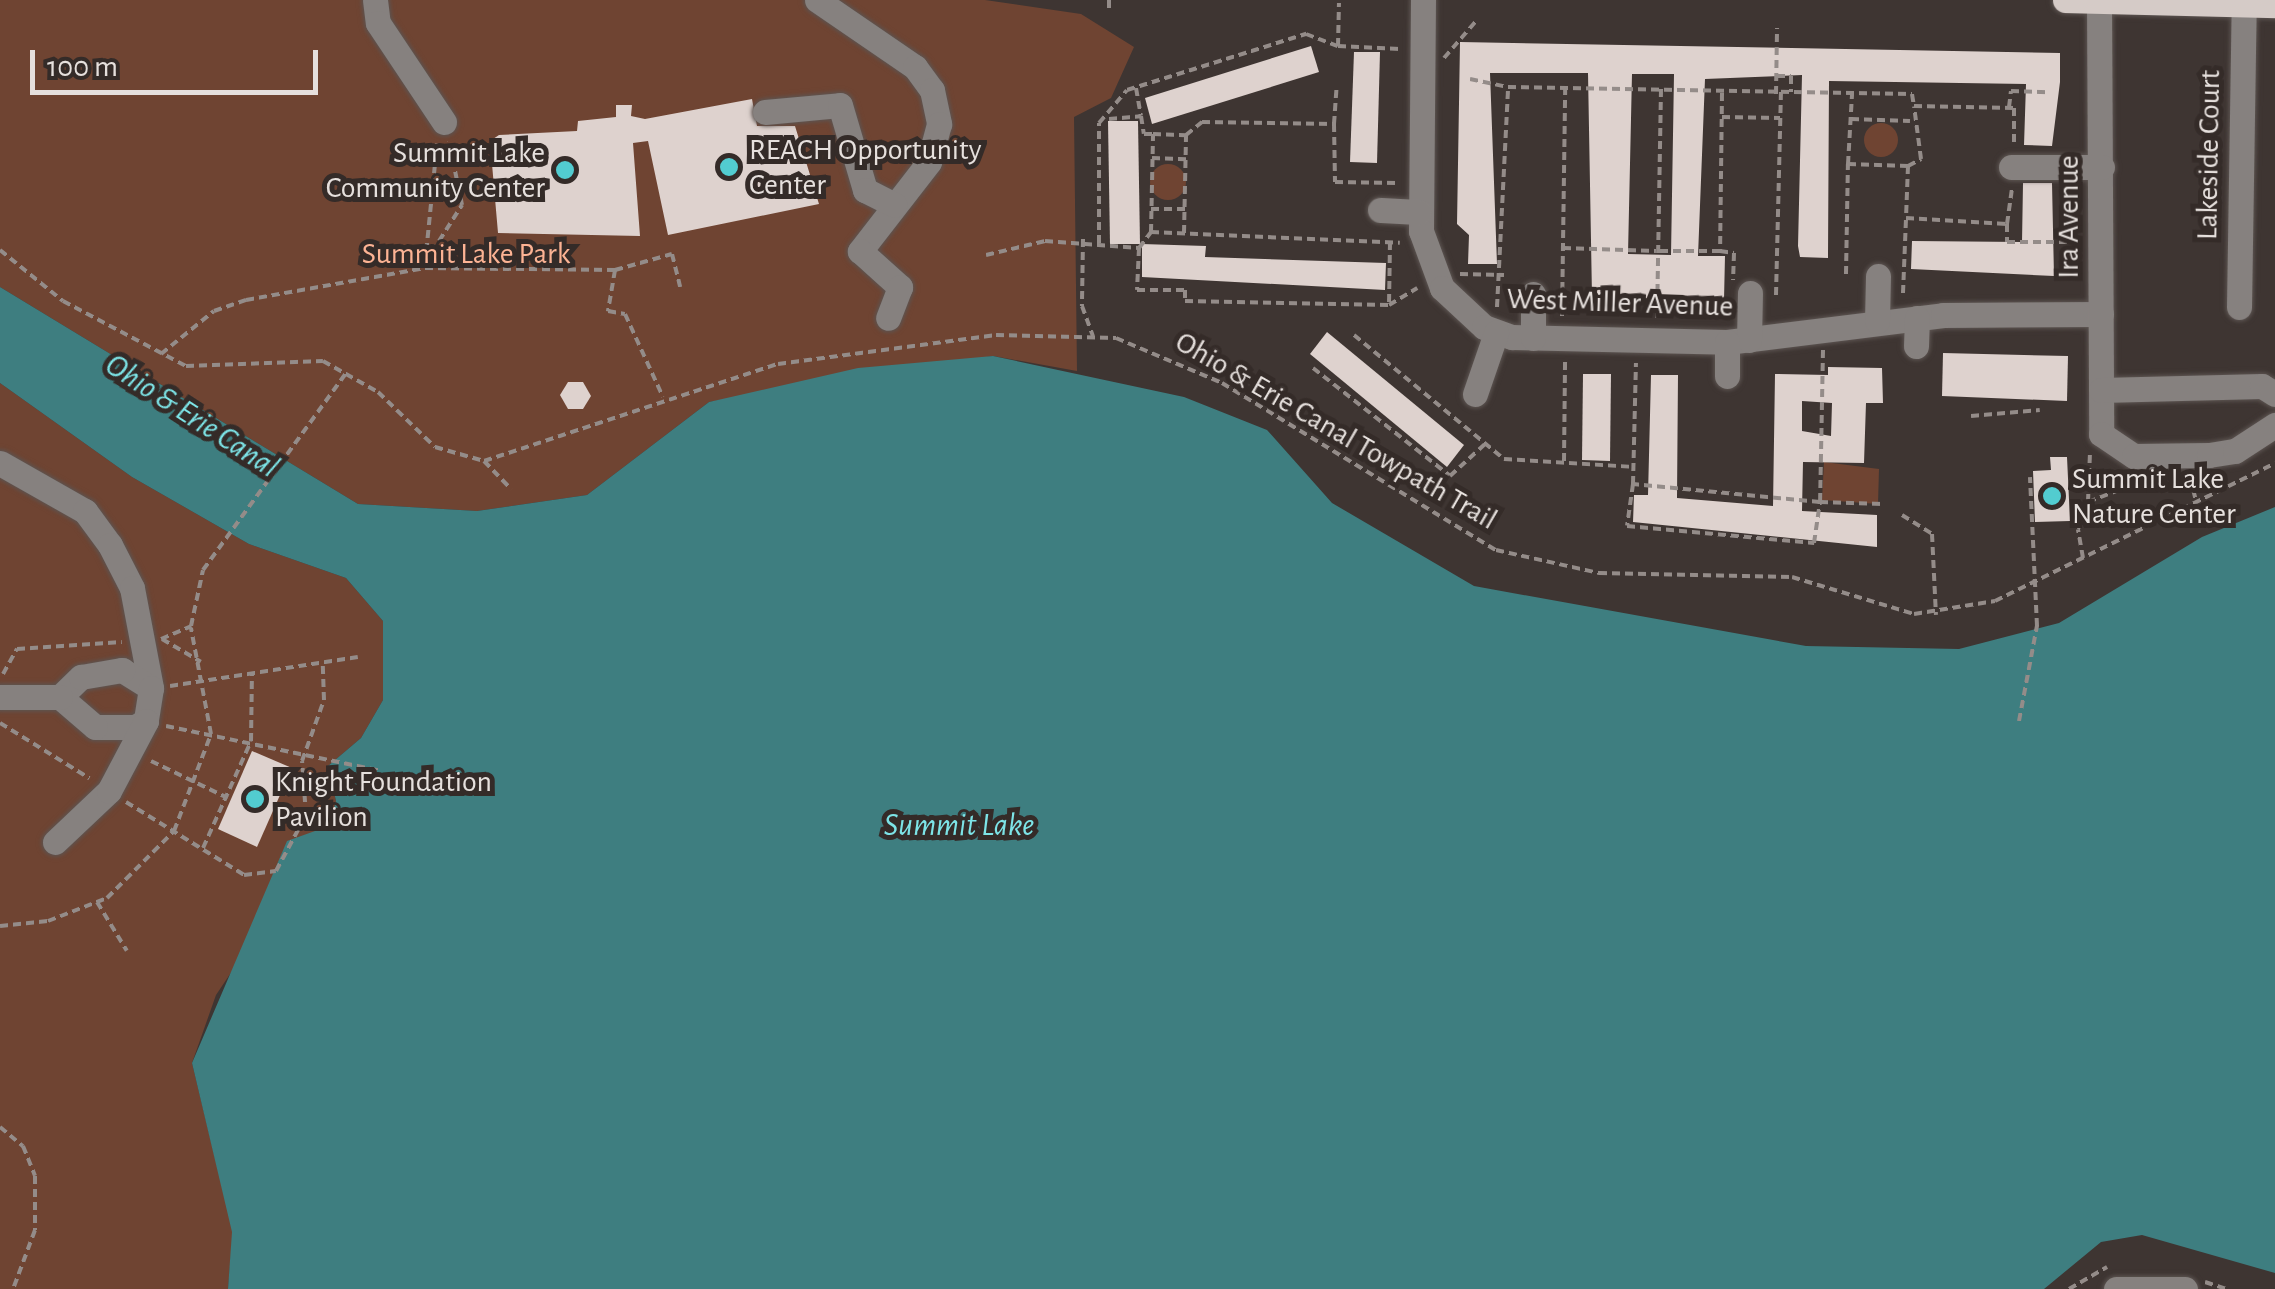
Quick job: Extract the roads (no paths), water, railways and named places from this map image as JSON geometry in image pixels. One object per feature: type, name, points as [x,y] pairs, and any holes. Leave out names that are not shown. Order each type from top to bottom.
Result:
[{"type":"main road","points":[[2065,0],[2275,5]]},
{"type":"street","points":[[375,0],[378,24],[444,122]]},
{"type":"street","points":[[817,0],[915,67],[932,90],[939,124],[929,162],[860,251],[900,286],[888,318]]},
{"type":"street","name":"West Miller Avenue","points":[[1423,0],[1419,212],[1442,288],[1533,338],[1738,341],[1917,318],[2101,314]]},
{"type":"street","name":"Ira Avenue","points":[[2099,0],[2101,390],[2096,434],[2134,456],[2209,455],[2235,451],[2275,425]]},
{"type":"street","name":"Lakeside Court","points":[[2239,307],[2244,4]]},
{"type":"street","points":[[766,112],[840,105],[865,190],[894,205]]},
{"type":"street","points":[[2020,160],[2102,167]]},
{"type":"street","points":[[1380,210],[1419,212]]},
{"type":"street","points":[[1877,322],[1878,276]]},
{"type":"street","points":[[1727,376],[1738,341],[1741,290]]},
{"type":"street","points":[[1533,294],[1533,338]]},
{"type":"street","points":[[1916,346],[1917,318]]},
{"type":"street","points":[[1475,394],[1497,320]]},
{"type":"street","points":[[2101,390],[2262,386],[2275,394]]},
{"type":"street","points":[[0,462],[85,511],[132,588],[154,639],[146,721],[133,752],[109,791],[55,842]]},
{"type":"street","points":[[0,696],[60,698],[104,669],[151,688]]},
{"type":"street","points":[[60,698],[95,727],[146,721]]},
{"type":"street","points":[[2116,1289],[2185,1289]]},
{"type":"water","name":"Summit Lake","points":[[0,287],[358,504],[477,511],[587,495],[709,402],[858,368],[993,356],[1184,397],[1267,430],[1332,503],[1474,586],[1806,646],[1959,649],[2059,623],[2202,537],[2275,507],[2275,1273],[2142,1235],[2101,1242],[2044,1289],[228,1289],[232,1232],[192,1063],[287,841],[329,826],[336,801],[328,766],[361,738],[383,700],[383,621],[346,578],[249,544],[132,477],[0,383]]},
{"type":"place","name":"REACH Opportunity Center","points":[[729,167]]},
{"type":"place","name":"Summit Lake Community Center","points":[[565,170]]},
{"type":"place","name":"Summit Lake Nature Center","points":[[2052,496]]},
{"type":"place","name":"Knight Foundation Pavilion","points":[[255,799]]},
{"type":"park label","name":"Summit Lake Park","points":[[466,254]]},
{"type":"water label","name":"Ohio & Erie Canal","points":[[192,416]]}]
